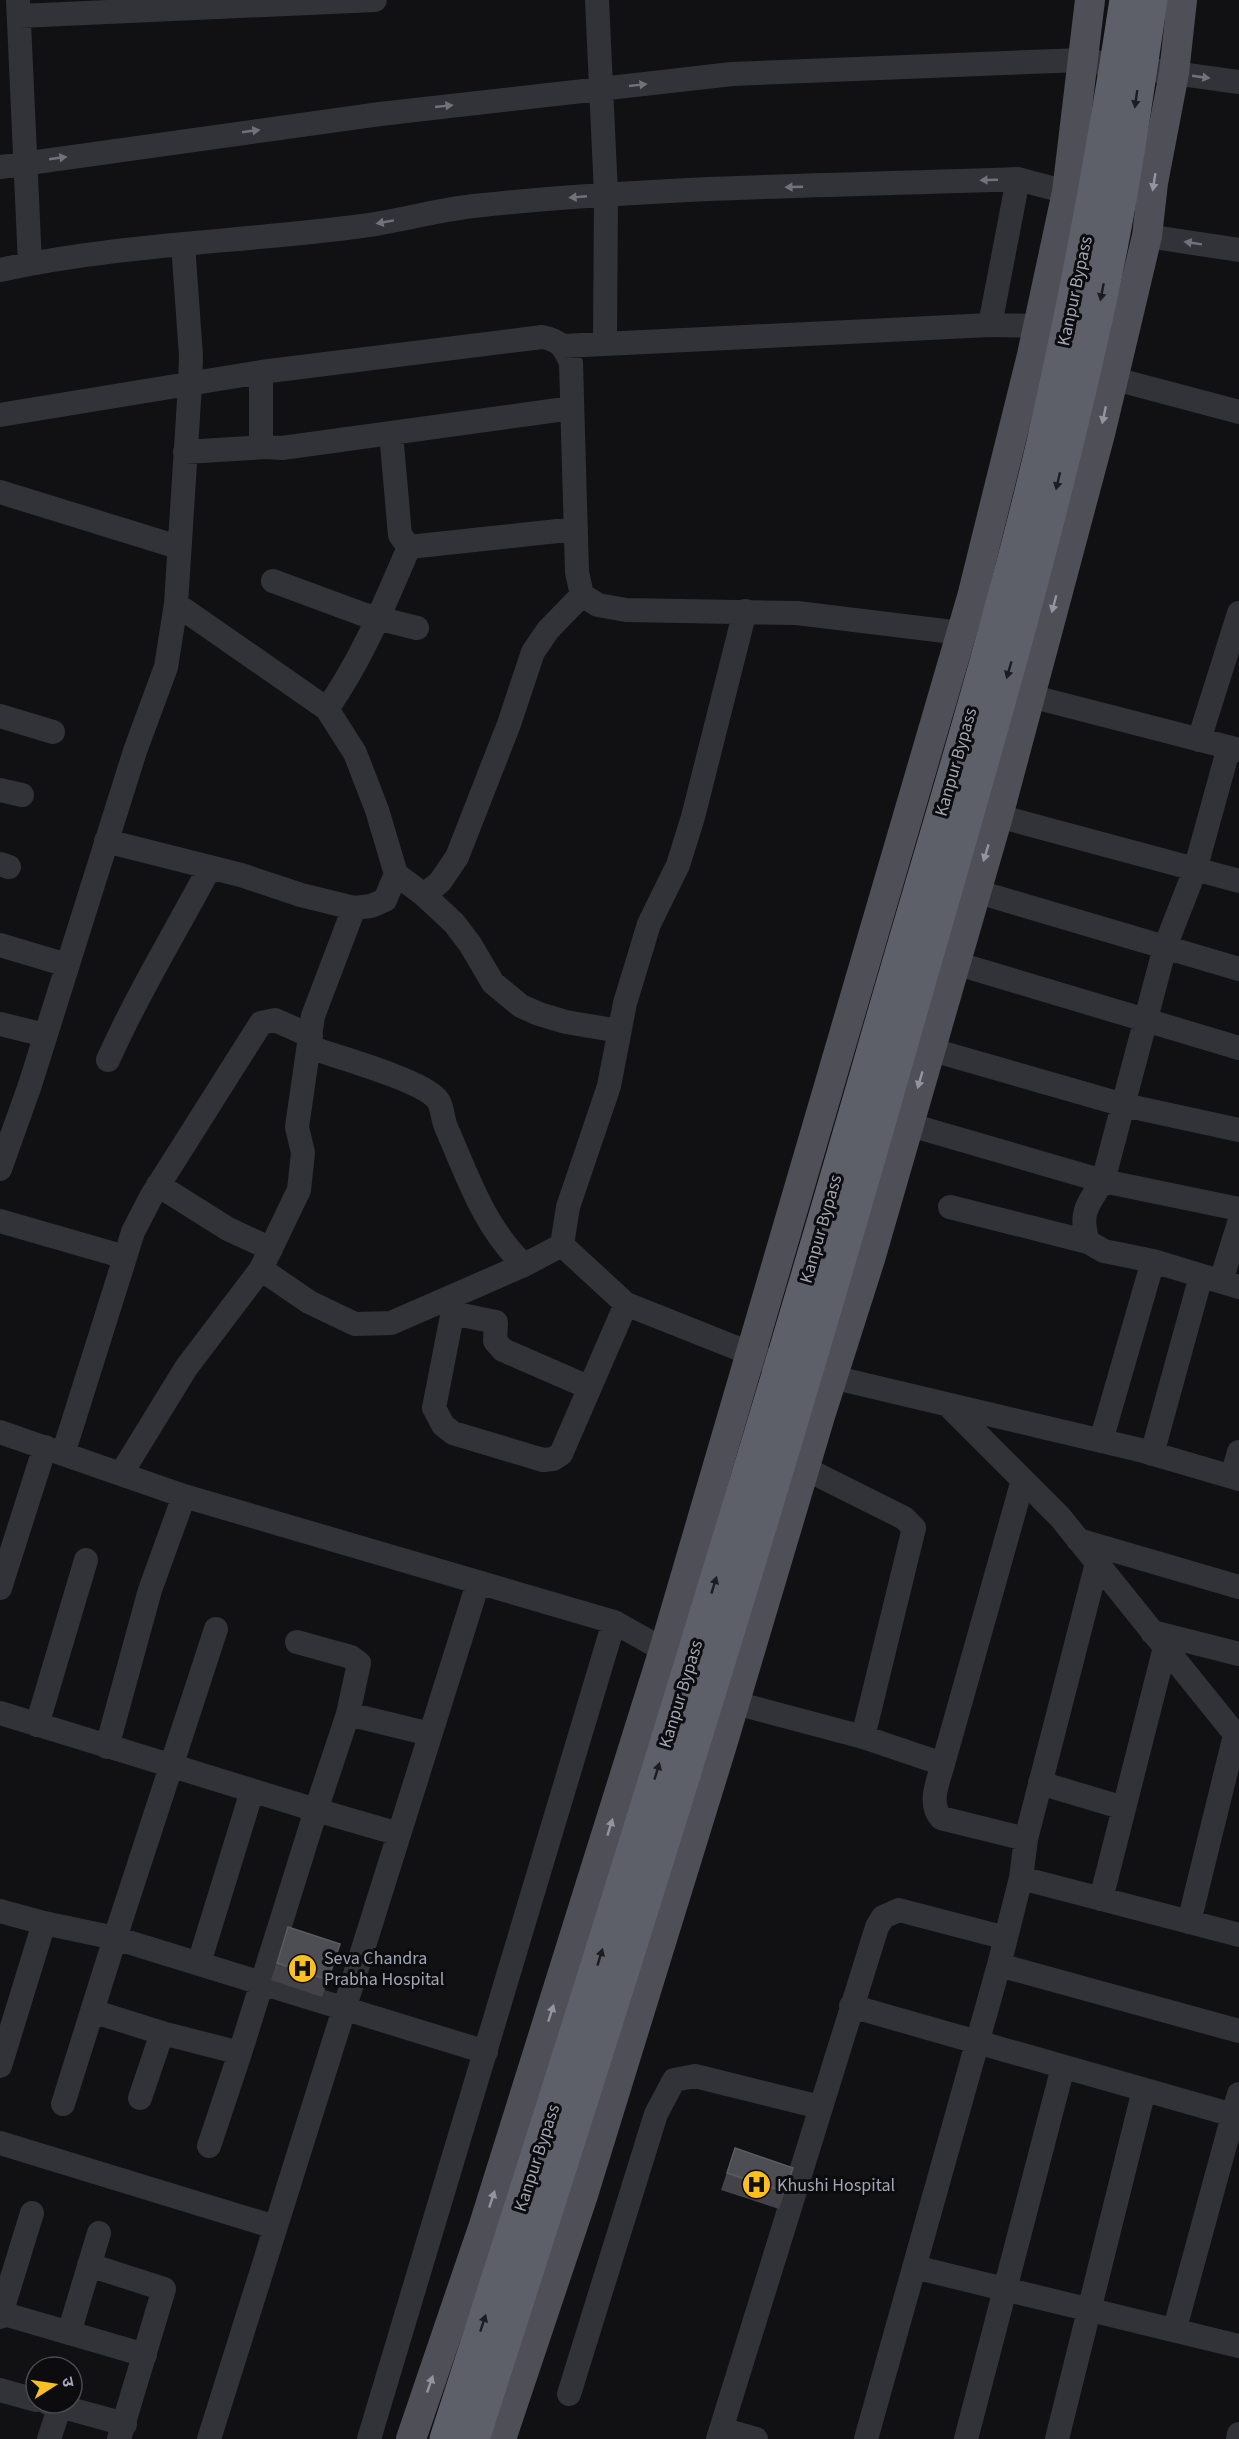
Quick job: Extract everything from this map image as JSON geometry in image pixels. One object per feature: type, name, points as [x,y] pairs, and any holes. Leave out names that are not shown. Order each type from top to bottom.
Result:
[{"type":"highway","name":"Kanpur Bypass","points":[[446,2439],[558,2095],[754,1457],[993,631],[1043,444],[1078,284],[1106,136],[1126,0]]},
{"type":"highway","name":"Kanpur Bypass","points":[[473,2439],[608,2022],[865,1174],[1016,645],[1047,532],[1102,296],[1130,142],[1150,0]]},
{"type":"main road","points":[[411,2439],[484,2226],[664,1650],[961,633],[1038,326],[1067,192],[1090,0]]},
{"type":"main road","points":[[501,2439],[585,2187],[735,1703],[804,1468],[870,1259],[907,1124],[998,816],[1100,434],[1147,236],[1153,183],[1174,73],[1182,0]]},
{"type":"street","points":[[30,264],[18,8],[375,0]]},
{"type":"street","points":[[597,0],[606,194],[605,343]]},
{"type":"street","points":[[0,168],[25,162],[380,114],[732,74],[1081,60],[1239,82]]},
{"type":"street","points":[[0,270],[183,244],[363,226],[471,206],[606,194],[1018,179],[1067,192]]},
{"type":"street","points":[[990,325],[1018,179]]},
{"type":"street","points":[[1147,236],[1239,250]]},
{"type":"street","points":[[0,1169],[11,1104],[45,1035],[106,841],[166,667],[176,604],[190,385],[191,356],[183,244]]},
{"type":"street","points":[[563,346],[990,325],[1038,326]]},
{"type":"street","points":[[0,415],[261,372],[542,337],[555,339],[563,346],[571,363],[577,572],[582,596],[598,605],[626,609],[797,613],[961,633]]},
{"type":"street","points":[[261,372],[261,441],[266,447]]},
{"type":"street","points":[[1112,378],[1239,411]]},
{"type":"street","points":[[185,452],[266,447],[391,433],[572,408]]},
{"type":"street","points":[[391,433],[400,535],[409,547]]},
{"type":"street","points":[[0,492],[178,547]]},
{"type":"street","points":[[409,547],[576,529]]},
{"type":"street","points":[[327,710],[343,687],[379,619],[409,547]]},
{"type":"street","points":[[273,581],[379,619],[417,628]]},
{"type":"street","points":[[424,895],[440,882],[457,857],[509,724],[533,652],[548,630],[582,596]]},
{"type":"street","points":[[176,604],[327,710],[355,753],[396,874],[424,895],[454,923],[470,944],[493,983],[521,1006],[566,1022],[619,1031]]},
{"type":"street","points":[[562,1245],[568,1207],[609,1086],[625,1003],[649,924],[678,865],[693,817],[745,611]]},
{"type":"street","points":[[1199,740],[1239,613]]},
{"type":"street","points":[[1030,696],[1234,748],[1196,870],[1165,947],[1103,1181],[1085,1209],[1083,1225],[1088,1242]]},
{"type":"street","points":[[0,716],[54,732]]},
{"type":"street","points":[[998,816],[1239,881]]},
{"type":"street","points":[[106,841],[210,867],[354,908],[370,906],[386,900],[396,874]]},
{"type":"street","points":[[108,1060],[147,980],[171,943],[210,867]]},
{"type":"street","points":[[975,891],[1239,969]]},
{"type":"street","points":[[122,1474],[186,1368],[266,1259],[299,1190],[303,1172],[303,1153],[297,1127],[313,1016],[354,908]]},
{"type":"street","points":[[0,945],[67,965]]},
{"type":"street","points":[[955,963],[1239,1048]]},
{"type":"street","points":[[0,1588],[54,1451],[133,1232],[158,1185],[261,1023],[275,1020],[310,1041],[421,1086],[437,1098],[481,1209],[505,1247],[524,1265]]},
{"type":"street","points":[[0,1024],[45,1035]]},
{"type":"street","points":[[929,1048],[1124,1105],[1239,1130]]},
{"type":"street","points":[[907,1124],[1103,1181],[1239,1209]]},
{"type":"street","points":[[158,1185],[228,1229],[266,1259],[309,1302],[355,1324],[391,1323],[454,1304],[562,1245]]},
{"type":"street","points":[[950,1207],[1088,1242],[1104,1251],[1153,1261],[1220,1281]]},
{"type":"street","points":[[0,1221],[125,1257]]},
{"type":"street","points":[[1152,1454],[1220,1281],[1239,1223]]},
{"type":"street","points":[[562,1245],[626,1304],[750,1355],[832,1377],[1101,1441],[1235,1478],[1239,1452]]},
{"type":"street","points":[[1101,1441],[1153,1261]]},
{"type":"street","points":[[454,1304],[434,1408],[437,1418],[453,1432],[543,1460],[553,1459],[561,1454],[588,1387],[626,1304]]},
{"type":"street","points":[[454,1304],[496,1322],[495,1341],[503,1350],[588,1387]]},
{"type":"street","points":[[948,1405],[1023,1480],[1078,1540],[1238,1736],[1190,1922]]},
{"type":"street","points":[[0,1432],[184,1496],[614,1622],[664,1650]]},
{"type":"street","points":[[804,1468],[904,1518],[914,1528],[863,1737]]},
{"type":"street","points":[[1023,1480],[933,1801],[935,1812],[940,1818],[1026,1839]]},
{"type":"street","points":[[107,1747],[150,1590],[184,1496]]},
{"type":"street","points":[[1078,1540],[1239,1587]]},
{"type":"street","points":[[37,1725],[86,1560]]},
{"type":"street","points":[[866,2439],[975,2043],[999,1965],[1021,1878],[1026,1839],[1097,1563]]},
{"type":"street","points":[[209,2439],[478,1583]]},
{"type":"street","points":[[369,2439],[614,1622]]},
{"type":"street","points":[[63,2104],[216,1629]]},
{"type":"street","points":[[1158,1639],[1239,1654]]},
{"type":"street","points":[[1101,1899],[1124,1808],[1158,1639]]},
{"type":"street","points":[[209,2146],[348,1714],[359,1663],[351,1657],[297,1642]]},
{"type":"street","points":[[735,1703],[863,1737],[943,1764]]},
{"type":"street","points":[[0,1713],[170,1767],[399,1834]]},
{"type":"street","points":[[348,1714],[430,1734]]},
{"type":"street","points":[[1040,1784],[1124,1808]]},
{"type":"street","points":[[199,1963],[252,1791]]},
{"type":"street","points":[[1021,1878],[1239,1935]]},
{"type":"street","points":[[756,2439],[719,2434],[877,1927],[890,1912],[898,1910],[1006,1938]]},
{"type":"street","points":[[0,1911],[115,1938],[486,2052]]},
{"type":"street","points":[[0,2066],[44,1923]]},
{"type":"street","points":[[999,1965],[1239,2031]]},
{"type":"street","points":[[851,2006],[1144,2090],[1236,2104],[1175,2328]]},
{"type":"street","points":[[92,2011],[162,2033],[240,2053]]},
{"type":"street","points":[[140,2098],[162,2033]]},
{"type":"street","points":[[966,2439],[1063,2067]]},
{"type":"street","points":[[569,2394],[656,2115],[674,2080],[695,2076],[820,2107]]},
{"type":"street","points":[[1057,2439],[1144,2090]]},
{"type":"street","points":[[0,2143],[275,2228]]},
{"type":"street","points":[[32,2213],[1,2315],[145,2355]]},
{"type":"street","points":[[69,2333],[99,2233]]},
{"type":"street","points":[[79,2415],[122,2432],[164,2289],[89,2265]]},
{"type":"street","points":[[914,2267],[1175,2328],[1239,2346]]},
{"type":"street","points":[[0,2390],[24,2397]]},
{"type":"street","points":[[49,2439],[53,2415]]},
{"type":"street","points":[[1238,2439],[1239,2434]]},
{"type":"building","points":[[288,1927],[340,1944],[328,1980],[277,1963]]},
{"type":"building","points":[[735,2148],[793,2168],[785,2192],[727,2173]]},
{"type":"place","name":"Seva Chandra Prabha Hospital","points":[[303,1968]]},
{"type":"place","name":"Khushi Hospital","points":[[756,2185]]}]
